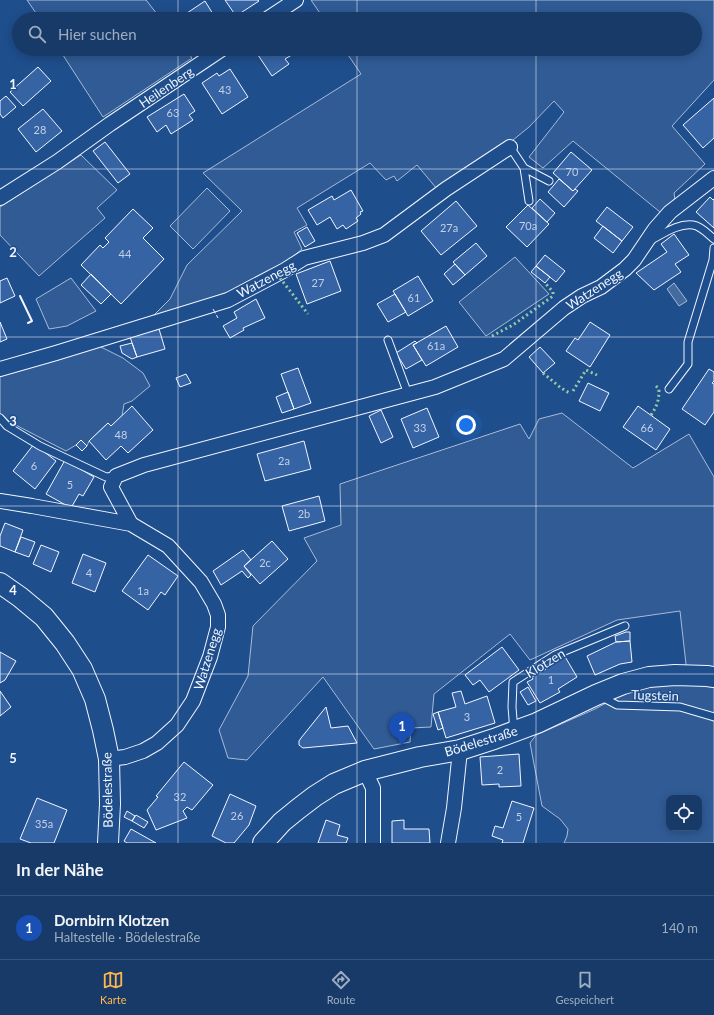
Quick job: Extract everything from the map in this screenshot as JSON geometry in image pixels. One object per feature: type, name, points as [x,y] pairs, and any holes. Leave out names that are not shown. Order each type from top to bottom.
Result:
[{"type":"main road","name":"Bödelestraße","points":[[0,583],[20,596],[44,617],[66,643],[82,669],[95,699],[109,759],[110,804],[108,843]]},
{"type":"main road","name":"Bödelestraße","points":[[263,843],[282,822],[315,796],[334,784],[365,771],[420,757],[460,750],[515,732],[623,684],[649,677],[675,675],[714,677]]},
{"type":"street","points":[[278,12],[296,0]]},
{"type":"street","name":"Heilenberg","points":[[0,198],[57,162],[110,124],[212,56]]},
{"type":"street","name":"Watzenegg","points":[[0,369],[228,300],[285,270],[304,258],[363,243],[384,235],[446,189],[510,146]]},
{"type":"street","name":"Watzenegg","points":[[116,476],[152,463],[435,387],[504,359],[564,308],[582,296],[601,287],[625,269],[634,260],[655,229],[670,212],[714,178]]},
{"type":"street","points":[[116,476],[111,488],[131,524]]},
{"type":"street","name":"Watzenegg","points":[[0,501],[131,524],[168,546],[201,582],[214,604],[218,615],[218,627],[210,657],[193,701],[177,725],[157,743],[143,751],[125,757],[109,759]]},
{"type":"street","points":[[448,843],[454,808],[460,750]]},
{"type":"street","points":[[365,771],[373,788],[373,843]]},
{"type":"lane","points":[[510,146],[524,168],[529,201]]},
{"type":"lane","points":[[524,168],[549,181]]},
{"type":"lane","name":"Watzenegg","points":[[648,241],[681,225],[694,225],[706,231],[714,239]]},
{"type":"lane","points":[[669,389],[688,364],[688,342],[713,260],[714,248]]},
{"type":"lane","points":[[388,340],[408,394]]},
{"type":"lane","name":"Watzenegg","points":[[0,418],[7,426],[40,446],[106,477],[116,476]]},
{"type":"lane","name":"Klotzen","points":[[515,732],[512,707],[513,682],[555,655],[625,626]]},
{"type":"lane","name":"Tugstein","points":[[596,695],[617,705],[680,707],[714,717]]},
{"type":"shaded area","points":[[27,0],[146,0],[155,12],[35,12]]},
{"type":"shaded area","points":[[311,0],[714,0],[714,80],[672,126],[705,164],[674,193],[675,200],[660,212],[573,141],[543,168],[529,157],[564,112],[554,101],[529,127],[513,140],[437,189],[417,165],[397,181],[394,176],[386,180],[370,163],[297,208],[307,225],[294,232],[302,249],[284,264],[227,294],[151,318],[170,299],[187,265],[242,211],[203,173],[361,74],[349,56],[702,56],[702,12],[319,12]]},
{"type":"shaded area","points":[[64,56],[190,56],[192,58],[103,117]]},
{"type":"shaded area","points":[[81,155],[117,190],[97,208],[105,218],[39,276],[0,235],[0,207]]},
{"type":"shaded area","points":[[207,188],[230,211],[193,249],[170,226]]},
{"type":"shaded area","points":[[515,257],[549,294],[486,336],[459,302]]},
{"type":"shaded area","points":[[71,278],[96,311],[67,326],[49,329],[36,299]]},
{"type":"shaded area","points":[[674,283],[687,301],[679,306],[667,289]]},
{"type":"shaded area","points":[[99,346],[123,358],[143,373],[150,386],[132,401],[124,404],[122,416],[111,426],[108,423],[89,441],[87,446],[81,440],[66,451],[10,422],[0,413],[0,376]]},
{"type":"shaded area","points":[[562,413],[633,468],[689,434],[714,477],[714,843],[564,843],[568,829],[560,819],[542,806],[530,743],[536,735],[595,709],[636,687],[688,682],[680,611],[617,620],[530,660],[510,634],[434,694],[431,727],[411,728],[410,742],[374,749],[323,677],[247,760],[228,758],[219,730],[248,676],[253,626],[317,561],[304,538],[341,525],[340,484],[520,424],[529,439],[539,419]]},
{"type":"building","points":[[225,0],[259,1],[242,12],[233,12]]},
{"type":"building","points":[[205,1],[212,12],[188,12]]},
{"type":"building","points":[[259,56],[290,56],[285,59],[289,64],[272,76]]},
{"type":"building","points":[[38,67],[51,81],[23,106],[10,92]]},
{"type":"building","points":[[230,69],[248,97],[222,114],[202,83],[217,73],[219,76]]},
{"type":"building","points":[[184,94],[195,111],[189,115],[193,120],[171,134],[166,125],[157,132],[147,117]]},
{"type":"building","points":[[6,96],[16,107],[3,118],[0,114],[0,101]]},
{"type":"building","points":[[714,98],[714,138],[703,148],[683,125]]},
{"type":"building","points":[[43,109],[62,131],[36,152],[18,129]]},
{"type":"building","points":[[105,142],[130,174],[118,183],[93,151]]},
{"type":"building","points":[[571,152],[592,170],[573,191],[553,173]]},
{"type":"building","points":[[559,179],[573,191],[575,189],[578,191],[564,207],[548,192]]},
{"type":"building","points":[[351,190],[363,211],[360,212],[361,214],[356,218],[358,221],[346,229],[343,225],[337,229],[330,217],[317,225],[308,210],[332,196],[334,200]]},
{"type":"building","points":[[710,197],[713,200],[714,199],[714,228],[696,212]]},
{"type":"building","points":[[540,199],[555,213],[547,222],[532,208]]},
{"type":"building","points":[[456,201],[477,226],[441,255],[421,231]]},
{"type":"building","points":[[528,205],[549,224],[527,247],[506,227]]},
{"type":"building","points":[[607,207],[633,227],[622,241],[596,221]]},
{"type":"building","points":[[133,209],[153,228],[143,238],[164,259],[121,304],[81,265],[100,245],[103,248],[109,242],[105,238]]},
{"type":"building","points":[[603,226],[622,241],[613,253],[594,238]]},
{"type":"building","points":[[307,227],[315,241],[305,247],[297,233]]},
{"type":"building","points":[[674,234],[689,255],[675,264],[681,272],[654,290],[636,273],[667,252],[661,244]]},
{"type":"building","points":[[476,243],[487,256],[465,275],[453,262]]},
{"type":"building","points":[[545,255],[565,271],[556,282],[536,266]]},
{"type":"building","points":[[330,261],[341,291],[307,304],[296,274]]},
{"type":"building","points":[[455,264],[465,275],[453,285],[444,274]]},
{"type":"building","points":[[536,266],[550,277],[545,283],[531,272]]},
{"type":"building","points":[[91,274],[111,294],[101,304],[81,285]]},
{"type":"building","points":[[418,276],[433,301],[408,316],[393,291]]},
{"type":"building","points":[[7,278],[15,296],[0,303],[0,281]]},
{"type":"building","points":[[395,294],[406,312],[388,322],[377,304]]},
{"type":"building","points":[[256,299],[265,318],[243,328],[244,330],[230,338],[223,326],[237,318],[234,312]]},
{"type":"building","points":[[0,322],[7,339],[0,342]]},
{"type":"building","points":[[590,322],[610,335],[590,367],[566,351],[575,338],[578,340]]},
{"type":"building","points":[[446,326],[458,347],[426,366],[413,345]]},
{"type":"building","points":[[159,329],[165,349],[137,357],[130,337]]},
{"type":"building","points":[[415,341],[417,343],[413,345],[422,360],[406,369],[396,353]]},
{"type":"building","points":[[132,343],[137,357],[132,359],[122,353],[120,346]]},
{"type":"building","points":[[540,347],[555,363],[543,373],[529,357]]},
{"type":"building","points":[[298,368],[311,403],[294,409],[281,374]]},
{"type":"building","points":[[709,369],[714,372],[714,381],[712,383],[714,384],[714,412],[705,425],[682,409]]},
{"type":"building","points":[[186,374],[191,383],[180,387],[176,378]]},
{"type":"building","points":[[588,383],[609,393],[600,411],[579,401]]},
{"type":"building","points":[[288,392],[294,409],[282,413],[276,397]]},
{"type":"building","points":[[132,406],[153,430],[128,453],[121,446],[106,460],[89,441],[108,423],[111,426]]},
{"type":"building","points":[[638,406],[670,429],[656,450],[623,427]]},
{"type":"building","points":[[427,408],[439,437],[413,448],[401,419]]},
{"type":"building","points":[[381,410],[393,437],[381,443],[369,416]]},
{"type":"building","points":[[81,440],[87,446],[82,451],[76,445]]},
{"type":"building","points":[[304,441],[311,469],[265,481],[257,454]]},
{"type":"building","points":[[34,444],[56,461],[35,489],[13,471]]},
{"type":"building","points":[[65,460],[94,477],[83,496],[79,494],[71,508],[46,494]]},
{"type":"building","points":[[319,496],[325,521],[289,531],[282,506]]},
{"type":"building","points":[[5,523],[23,530],[15,552],[0,546],[0,536]]},
{"type":"building","points":[[21,537],[35,542],[29,557],[15,552]]},
{"type":"building","points":[[272,541],[288,559],[260,584],[244,566]]},
{"type":"building","points":[[41,545],[59,552],[51,572],[33,564]]},
{"type":"building","points":[[243,550],[251,560],[244,566],[251,575],[248,578],[242,571],[221,585],[213,571]]},
{"type":"building","points":[[83,554],[106,563],[95,592],[72,583]]},
{"type":"building","points":[[148,555],[178,576],[165,595],[161,592],[148,610],[122,591]]},
{"type":"building","points":[[630,632],[630,641],[616,642],[615,636]]},
{"type":"building","points":[[630,641],[632,662],[620,664],[595,675],[587,656],[616,642]]},
{"type":"building","points":[[502,647],[519,670],[489,692],[480,680],[473,685],[465,675]]},
{"type":"building","points":[[0,652],[16,661],[5,680],[0,683]]},
{"type":"building","points":[[564,655],[577,677],[558,689],[560,692],[540,703],[527,682],[533,679],[532,677],[546,669],[545,667]]},
{"type":"building","points":[[528,687],[536,701],[528,705],[520,692]]},
{"type":"building","points":[[0,691],[11,707],[0,716]]},
{"type":"building","points":[[461,691],[465,704],[487,696],[495,723],[446,738],[438,712],[456,707],[452,693]]},
{"type":"building","points":[[326,707],[331,728],[348,726],[357,743],[303,748],[299,745],[301,738]]},
{"type":"building","points":[[438,712],[443,728],[438,730],[433,714]]},
{"type":"building","points":[[519,754],[521,786],[499,787],[499,784],[482,785],[480,757]]},
{"type":"building","points":[[184,762],[213,785],[192,810],[187,807],[183,811],[187,818],[156,830],[147,810],[158,797],[156,796]]},
{"type":"building","points":[[230,794],[256,806],[249,825],[234,843],[226,843],[212,836]]},
{"type":"building","points":[[37,798],[67,810],[54,843],[31,843],[20,839]]},
{"type":"building","points":[[512,801],[534,808],[523,843],[502,843],[503,840],[492,836],[495,826],[503,828]]},
{"type":"building","points":[[127,811],[135,816],[132,821],[124,817]]},
{"type":"building","points":[[136,815],[148,822],[144,828],[132,821]]},
{"type":"building","points":[[326,820],[340,825],[337,835],[348,838],[346,843],[318,843]]},
{"type":"building","points":[[404,820],[404,829],[429,829],[430,843],[392,843],[392,821]]},
{"type":"building","points":[[131,829],[156,843],[127,843],[124,841]]},
{"type":"hedge","points":[[280,278],[308,314]]},
{"type":"hedge","points":[[492,336],[513,325],[553,296],[553,292],[545,283]]},
{"type":"hedge","points":[[573,391],[586,370],[597,375]]},
{"type":"hedge","points":[[543,373],[571,394]]},
{"type":"hedge","points":[[651,415],[659,397],[659,389],[654,384]]},
{"type":"fence","points":[[213,309],[218,318]]},
{"type":"wall","points":[[20,296],[32,321],[28,323]]},
{"type":"place","name":"Dornbirn Klotzen","points":[[402,746]]}]
